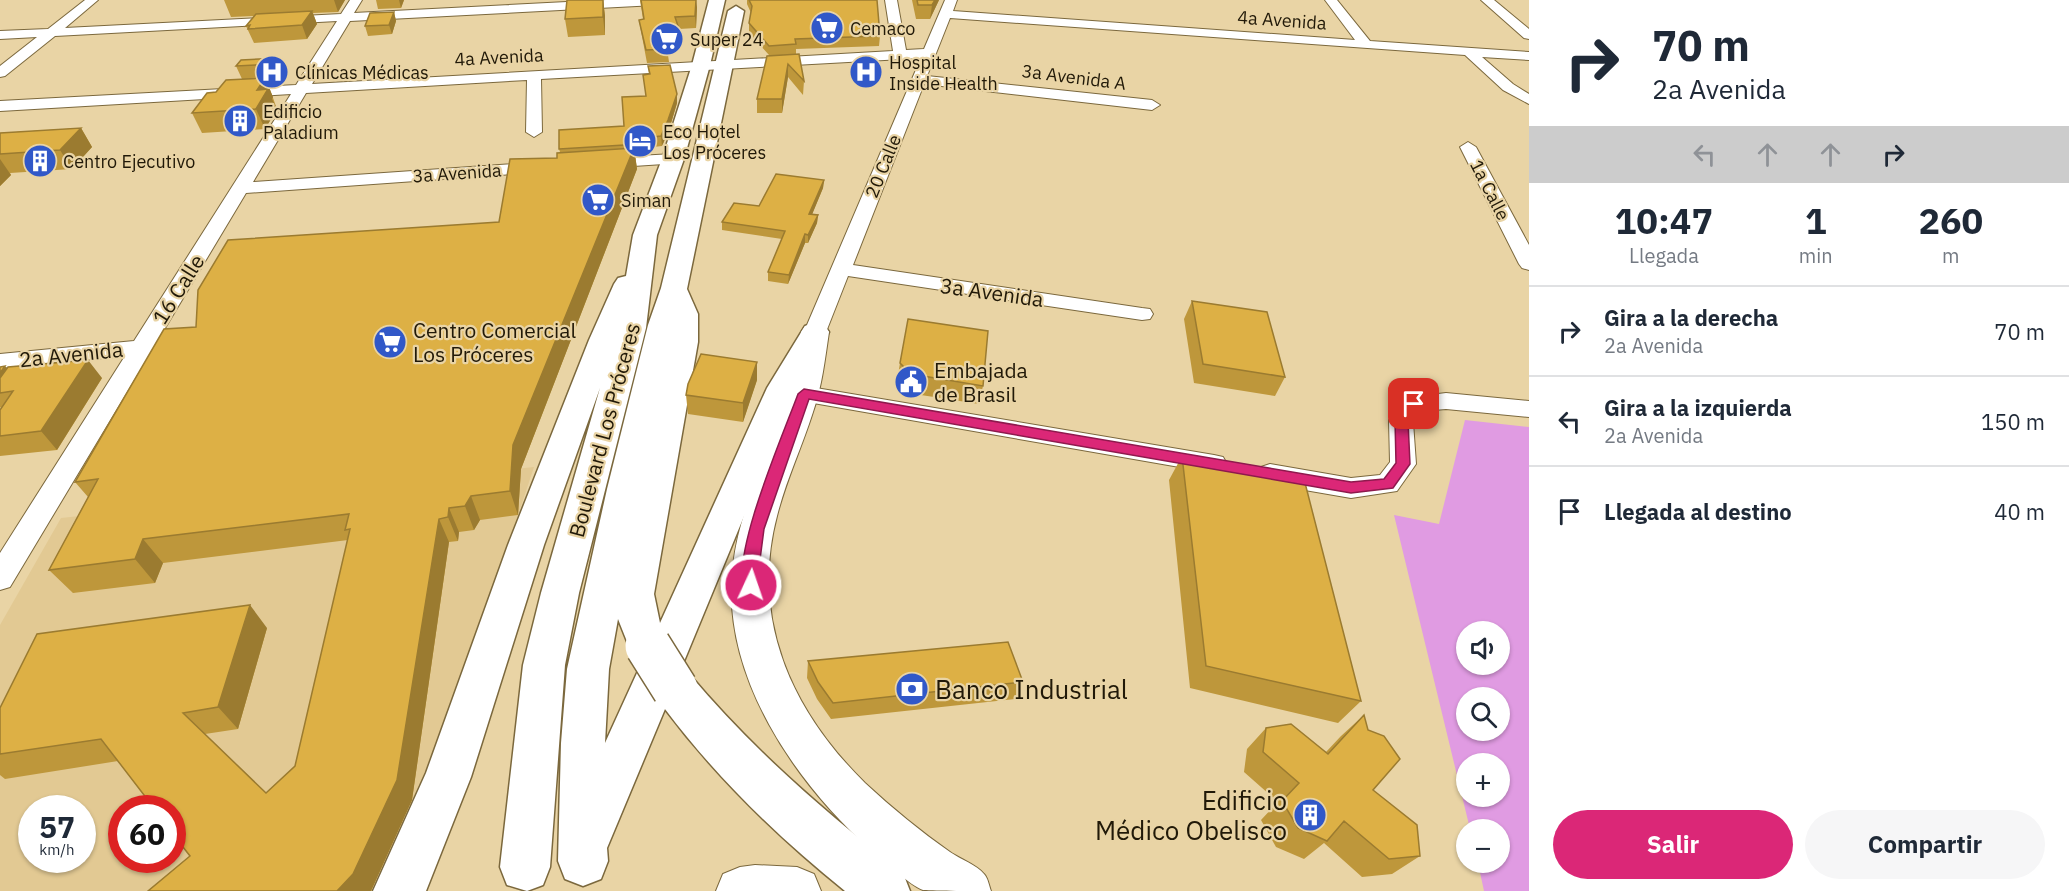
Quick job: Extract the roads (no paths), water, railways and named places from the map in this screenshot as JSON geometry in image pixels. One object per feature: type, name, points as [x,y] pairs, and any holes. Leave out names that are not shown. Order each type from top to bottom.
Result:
[{"type":"highway","name":"Boulevard Los Próceres","points":[[525,867],[544,665],[560,593],[632,328],[645,235],[673,159],[701,65],[717,0]]},
{"type":"highway","name":"Boulevard Los Próceres","points":[[738,0],[674,288],[662,325],[624,489],[588,669],[583,743],[583,854],[782,388],[815,332]]},
{"type":"highway","points":[[398,891],[408,873],[448,777],[526,545],[645,235]]},
{"type":"highway","points":[[674,288],[684,314],[684,342],[635,594],[638,619],[648,646],[675,689],[717,740],[775,799],[821,841],[885,891]]},
{"type":"main road","points":[[815,332],[804,394],[756,529],[750,567],[752,622],[765,668],[779,704],[825,771],[873,822],[924,864],[967,891]]},
{"type":"main road","points":[[740,891],[755,889],[797,891]]},
{"type":"street","points":[[0,73],[92,0]]},
{"type":"street","points":[[0,35],[350,9],[675,0]]},
{"type":"street","points":[[891,0],[900,53]]},
{"type":"street","name":"20 Calle","points":[[815,332],[951,0]]},
{"type":"street","points":[[1331,0],[1367,46]]},
{"type":"street","points":[[1487,0],[1529,35]]},
{"type":"street","name":"16 Calle","points":[[0,578],[350,9]]},
{"type":"street","name":"4a Avenida","points":[[945,14],[1529,56]]},
{"type":"street","points":[[1468,52],[1508,87],[1529,100]]},
{"type":"street","name":"4a Avenida","points":[[0,106],[929,53]]},
{"type":"street","points":[[534,75],[534,132]]},
{"type":"street","name":"3a Avenida A","points":[[919,79],[1152,105]]},
{"type":"street","name":"1a Calle","points":[[1468,147],[1529,264]]},
{"type":"street","points":[[590,164],[673,159]]},
{"type":"street","name":"3a Avenida","points":[[240,188],[554,167]]},
{"type":"street","name":"3a Avenida","points":[[841,270],[1142,314]]},
{"type":"street","name":"2a Avenida","points":[[0,361],[142,347]]},
{"type":"street","points":[[804,394],[1351,488],[1388,484],[1403,464],[1401,420],[1414,404],[1446,401],[1529,409]]},
{"type":"place","name":"Cemaco","points":[[827,28]]},
{"type":"place","name":"Super 24","points":[[667,39]]},
{"type":"place","name":"Clínicas Médicas","points":[[272,72]]},
{"type":"place","name":"Hospital Inside Health","points":[[866,72]]},
{"type":"place","name":"Edificio Paladium","points":[[240,121]]},
{"type":"place","name":"Eco Hotel Los Próceres","points":[[640,141]]},
{"type":"place","name":"Centro Ejecutivo","points":[[40,161]]},
{"type":"place","name":"Siman","points":[[598,200]]},
{"type":"place","name":"Centro Comercial Los Próceres","points":[[390,342]]},
{"type":"place","name":"Embajada de Brasil","points":[[911,382]]},
{"type":"place","name":"Banco Industrial","points":[[912,689]]},
{"type":"place","name":"Edificio Médico Obelisco","points":[[1310,815]]}]
